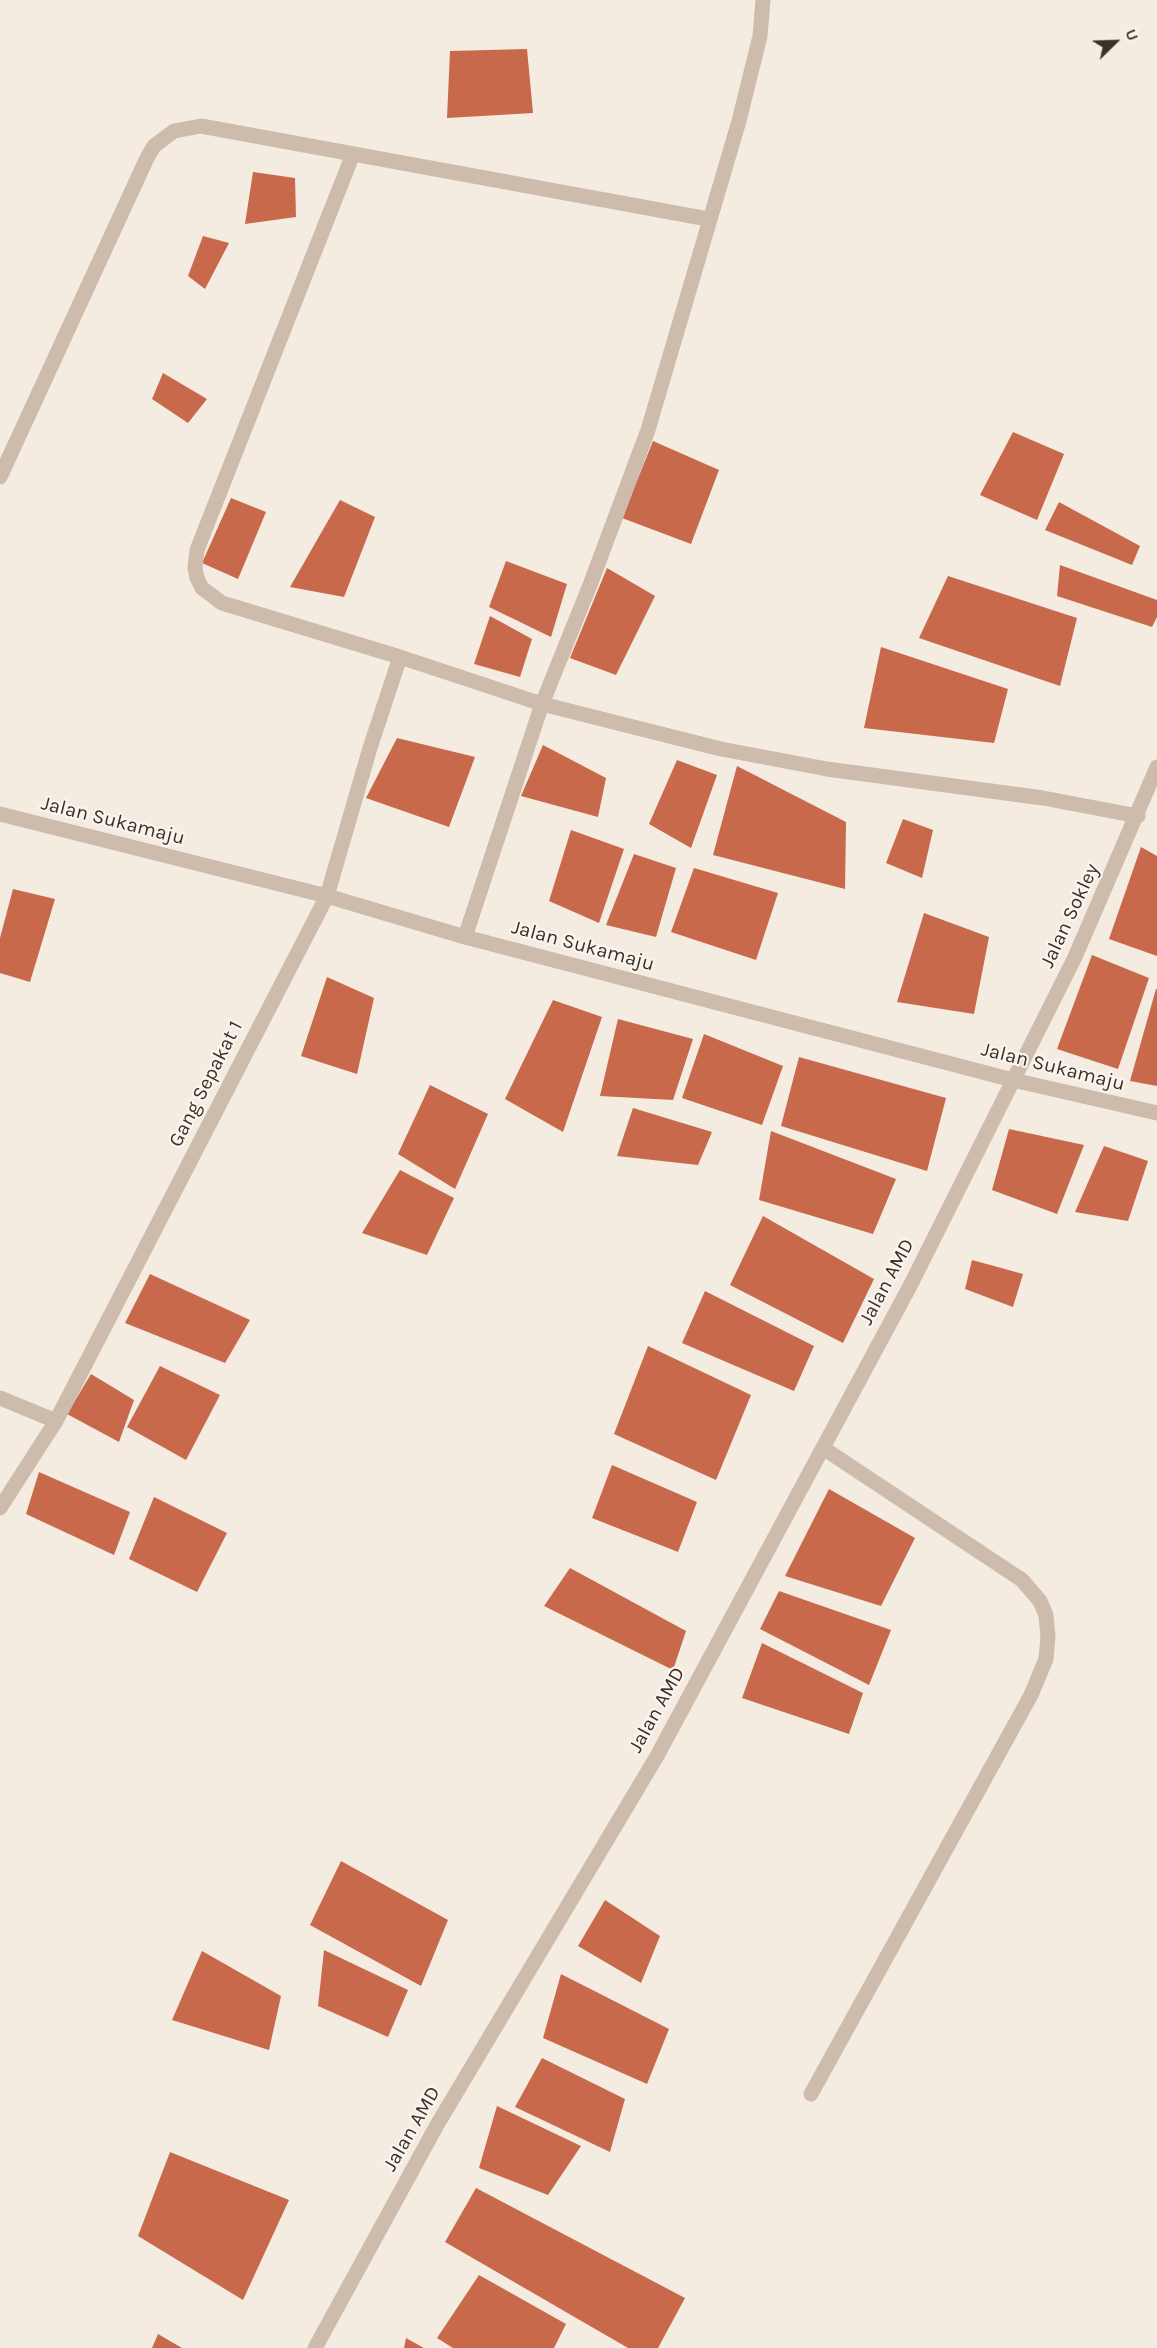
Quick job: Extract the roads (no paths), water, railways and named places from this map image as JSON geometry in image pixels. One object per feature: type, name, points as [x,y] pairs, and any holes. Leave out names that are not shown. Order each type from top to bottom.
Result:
[{"type":"street","points":[[465,937],[542,704],[590,585],[648,430],[741,111],[760,36],[764,0]]},
{"type":"street","points":[[0,477],[127,197],[154,146],[174,131],[201,126],[708,219]]},
{"type":"street","points":[[353,154],[197,550],[196,578],[202,588],[222,603],[400,657],[542,704],[721,749],[827,769],[1043,798],[1138,816]]},
{"type":"street","name":"Gang Sepakat 1","points":[[0,1508],[56,1421],[327,896],[370,748],[400,657]]},
{"type":"street","name":"Jalan Sokley","points":[[1013,1080],[1075,957],[1138,816],[1157,767]]},
{"type":"street","name":"Jalan Sukamaju","points":[[0,814],[327,896],[465,937],[1013,1080],[1157,1113]]},
{"type":"street","name":"Jalan AMD","points":[[315,2348],[437,2126],[657,1756],[910,1286],[1013,1080]]},
{"type":"street","points":[[0,1398],[56,1421]]},
{"type":"street","points":[[811,2094],[1030,1695],[1046,1659],[1048,1636],[1046,1615],[1040,1601],[1022,1580],[823,1448]]}]
